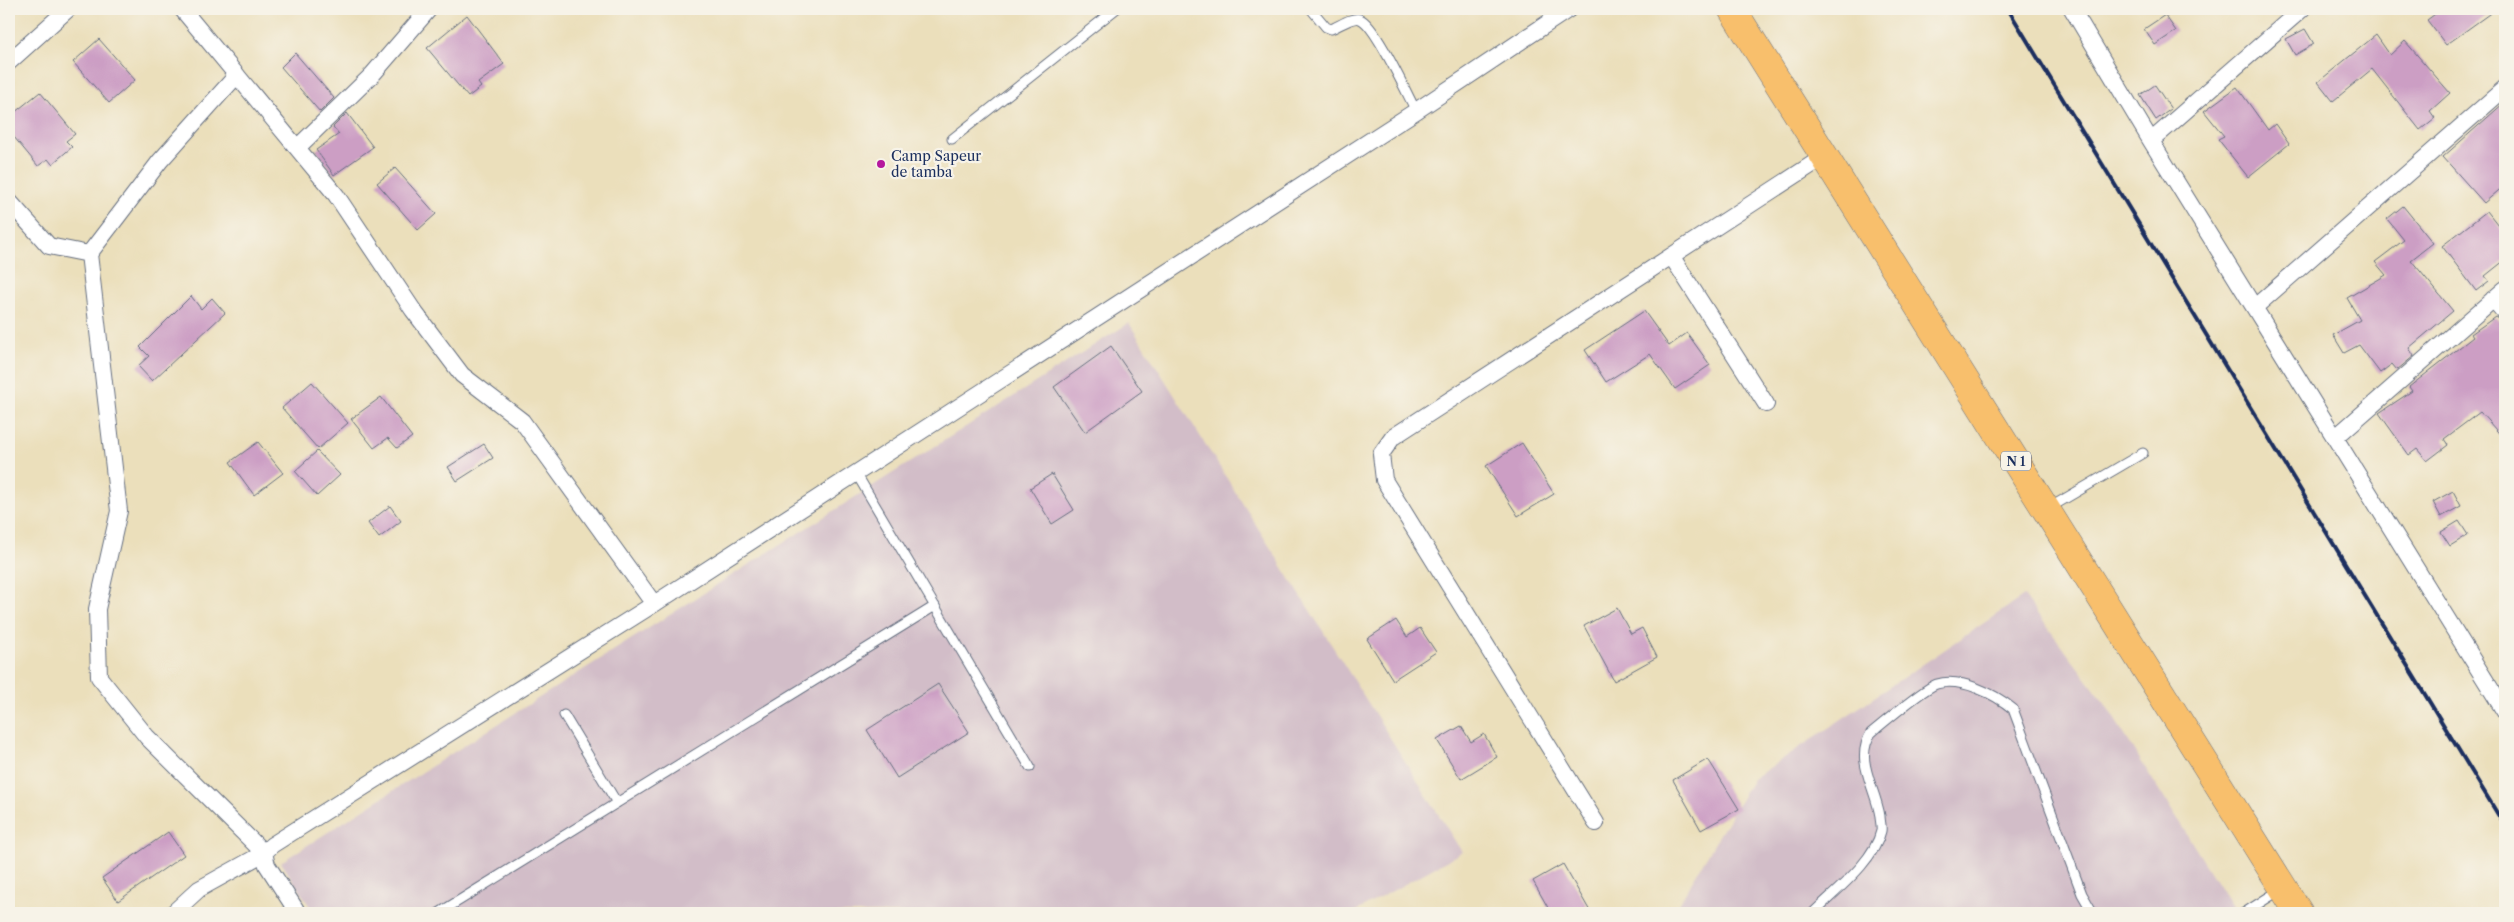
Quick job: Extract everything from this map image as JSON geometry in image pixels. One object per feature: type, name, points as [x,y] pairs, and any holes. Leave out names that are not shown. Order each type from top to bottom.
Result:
[{"type":"highway","name":"N 1","points":[[1732,9],[2299,913]]},
{"type":"street","points":[[11,56],[68,9]]},
{"type":"street","points":[[182,9],[336,195],[413,310],[462,375],[522,421],[654,604]]},
{"type":"street","points":[[297,148],[372,75],[429,9]]},
{"type":"street","points":[[173,913],[199,888],[264,853],[272,845],[654,604],[1416,111],[1569,9]]},
{"type":"street","points":[[2072,9],[2151,141],[2505,712]]},
{"type":"street","points":[[2151,141],[2302,9]]},
{"type":"street","points":[[237,75],[160,161],[89,254],[119,511],[97,609],[99,677],[148,737],[264,853],[268,865],[298,913]]},
{"type":"street","points":[[2255,308],[2505,88]]},
{"type":"street","points":[[1596,823],[1384,480],[1381,454],[1392,437],[1825,156]]},
{"type":"street","points":[[9,201],[49,246],[89,254]]},
{"type":"street","points":[[1672,257],[1766,404]]},
{"type":"street","points":[[2336,437],[2499,294],[2505,314]]},
{"type":"lane","points":[[952,139],[1116,9]]},
{"type":"lane","points":[[1311,9],[1326,27],[1332,29],[1356,18],[1362,19],[1373,31],[1416,111]]},
{"type":"lane","points":[[2046,510],[2142,453]]},
{"type":"lane","points":[[856,473],[1030,767]]},
{"type":"lane","points":[[439,913],[935,606]]},
{"type":"lane","points":[[1813,913],[1873,852],[1882,830],[1878,808],[1863,755],[1864,744],[1871,732],[1936,684],[1950,683],[1965,685],[2000,698],[2013,708],[2082,894],[2093,913]]},
{"type":"lane","points":[[564,715],[617,803]]},
{"type":"lane","points":[[2244,913],[2283,888]]},
{"type":"shaded area","points":[[1129,323],[1462,852],[1353,913],[314,913],[281,862]]},
{"type":"shaded area","points":[[2024,596],[2104,702],[2236,913],[1673,913],[1753,779]]},
{"type":"building","points":[[2442,9],[2496,9],[2446,45],[2427,20]]},
{"type":"building","points":[[467,15],[504,64],[478,83],[481,87],[468,97],[427,48]]},
{"type":"building","points":[[2165,15],[2176,31],[2155,45],[2144,29]]},
{"type":"building","points":[[2305,29],[2314,44],[2295,55],[2286,39]]},
{"type":"building","points":[[2376,35],[2390,55],[2405,41],[2450,93],[2430,111],[2435,118],[2420,130],[2372,69],[2333,101],[2318,82]]},
{"type":"building","points":[[99,39],[135,80],[109,103],[73,62]]},
{"type":"building","points":[[295,53],[334,98],[320,112],[281,67]]},
{"type":"building","points":[[2155,85],[2171,109],[2156,120],[2140,95]]},
{"type":"building","points":[[2237,87],[2268,130],[2275,124],[2289,144],[2248,177],[2218,139],[2224,136],[2204,111]]},
{"type":"building","points":[[40,92],[75,134],[66,141],[72,147],[52,164],[48,159],[38,166],[9,131],[9,117]]},
{"type":"building","points":[[2505,102],[2505,185],[2484,203],[2443,157]]},
{"type":"building","points":[[347,113],[373,147],[334,175],[316,150],[339,134],[333,127]]},
{"type":"building","points":[[395,168],[436,214],[418,230],[377,183]]},
{"type":"building","points":[[2403,206],[2433,243],[2411,260],[2453,311],[2409,348],[2414,356],[2397,370],[2392,364],[2380,373],[2359,345],[2344,353],[2333,335],[2360,320],[2347,298],[2386,275],[2375,262],[2404,240],[2387,219]]},
{"type":"building","points":[[2487,211],[2505,234],[2505,260],[2485,276],[2489,281],[2476,291],[2442,246]]},
{"type":"building","points":[[191,296],[201,309],[212,298],[225,313],[152,381],[138,366],[149,356],[140,347]]},
{"type":"building","points":[[1644,311],[1669,346],[1687,333],[1710,365],[1675,389],[1650,354],[1606,382],[1585,350]]},
{"type":"building","points":[[2495,317],[2505,323],[2505,440],[2480,412],[2444,439],[2448,445],[2427,461],[2417,449],[2409,455],[2379,413],[2412,391],[2409,387],[2473,337],[2471,334]]},
{"type":"building","points":[[1111,346],[1142,391],[1085,432],[1054,387]]},
{"type":"building","points":[[312,382],[348,423],[318,449],[282,408]]},
{"type":"building","points":[[381,397],[412,437],[397,448],[388,438],[374,448],[351,419]]},
{"type":"building","points":[[258,442],[283,473],[254,495],[230,462]]},
{"type":"building","points":[[1522,443],[1554,494],[1518,516],[1486,466]]},
{"type":"building","points":[[484,444],[493,458],[457,481],[448,467]]},
{"type":"building","points":[[317,451],[340,475],[317,496],[295,471]]},
{"type":"building","points":[[1052,474],[1074,510],[1052,524],[1030,488]]},
{"type":"building","points":[[2453,491],[2461,506],[2441,517],[2433,502]]},
{"type":"building","points":[[390,506],[401,521],[379,538],[368,523]]},
{"type":"building","points":[[2459,521],[2468,535],[2450,546],[2441,532]]},
{"type":"building","points":[[1617,608],[1631,634],[1642,628],[1657,657],[1614,681],[1584,626]]},
{"type":"building","points":[[1396,620],[1407,637],[1420,628],[1436,652],[1393,680],[1367,639]]},
{"type":"building","points":[[938,684],[969,732],[897,778],[867,730]]},
{"type":"building","points":[[1461,726],[1471,742],[1484,734],[1497,757],[1461,779],[1437,740]]},
{"type":"building","points":[[1708,759],[1739,809],[1701,830],[1673,780]]},
{"type":"building","points":[[168,832],[184,855],[118,901],[102,878]]},
{"type":"building","points":[[1563,864],[1591,913],[1551,913],[1533,881]]},
{"type":"railway","points":[[2008,9],[2505,826]]},
{"type":"place","name":"Camp Sapeur de tamba","points":[[881,164]]}]
